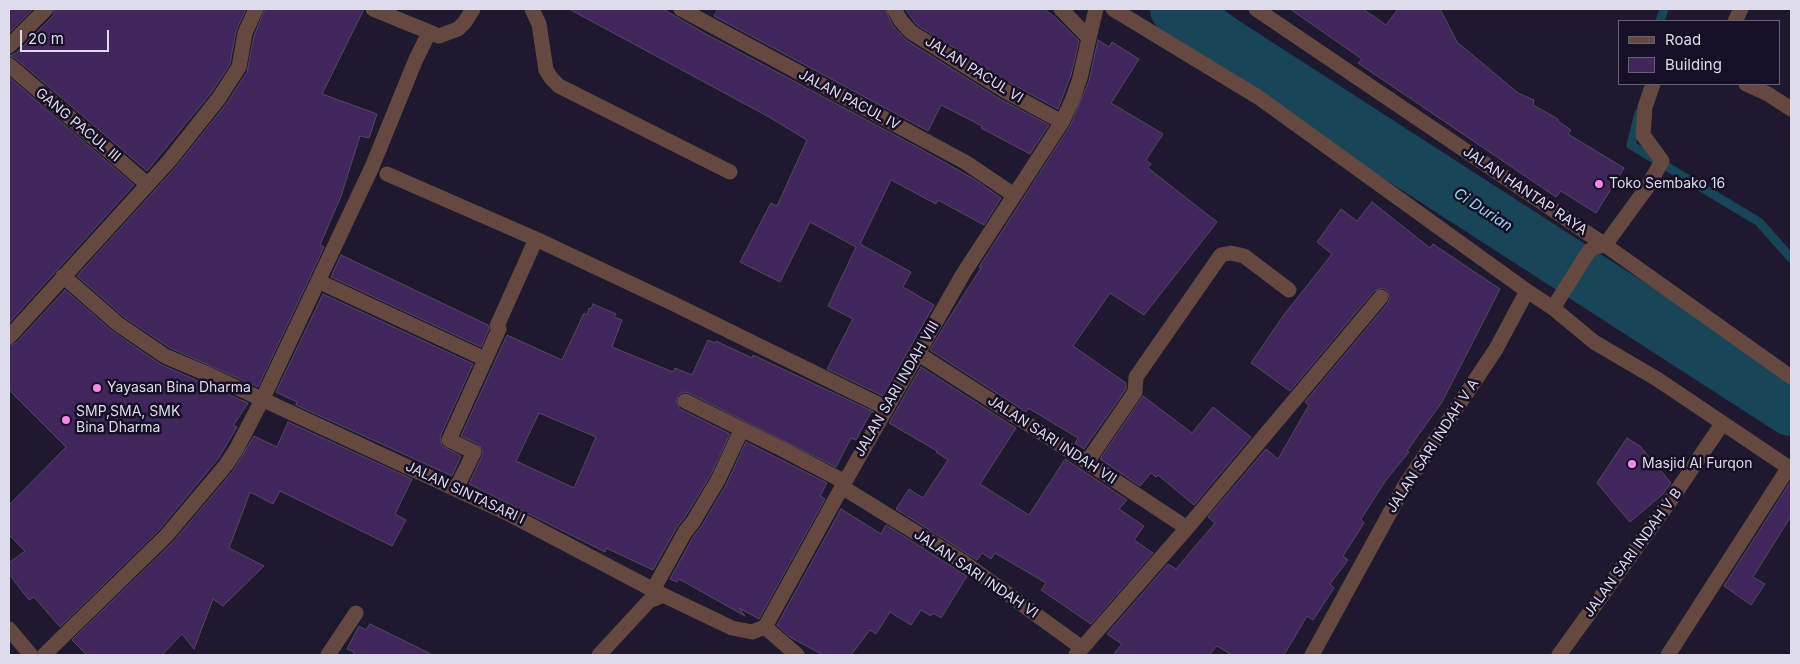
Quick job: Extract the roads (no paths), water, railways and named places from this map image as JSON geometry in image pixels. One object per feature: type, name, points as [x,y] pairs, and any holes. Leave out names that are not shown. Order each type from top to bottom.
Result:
[{"type":"street","points":[[12,43],[46,9]]},
{"type":"street","points":[[9,337],[175,154],[219,98],[239,66],[245,33],[256,9]]},
{"type":"street","points":[[374,9],[439,36],[458,29],[473,9]]},
{"type":"street","points":[[532,9],[539,24],[546,70],[559,86],[730,172]]},
{"type":"street","name":"JALAN PACUL IV","points":[[681,9],[965,162],[1014,195]]},
{"type":"street","name":"JALAN PACUL VI","points":[[894,9],[901,22],[911,32],[1005,91],[1062,122]]},
{"type":"street","points":[[1061,9],[1089,38]]},
{"type":"street","name":"JALAN SARI INDAH VIII","points":[[765,627],[886,408],[963,274],[1062,122],[1074,98],[1096,9]]},
{"type":"street","points":[[1113,9],[1258,97],[1527,291],[1557,302],[1594,342],[1657,379],[1790,468],[1668,655]]},
{"type":"street","name":"JALAN HANTAP RAYA","points":[[1256,9],[1605,245],[1791,377]]},
{"type":"street","points":[[1736,20],[1742,9]]},
{"type":"street","points":[[44,655],[166,536],[226,465],[262,400],[372,167],[416,59],[429,33]]},
{"type":"street","name":"GANG PACUL III","points":[[9,65],[147,184]]},
{"type":"street","points":[[1557,302],[1589,251],[1605,245],[1648,186],[1662,161],[1643,135],[1645,107],[1653,85]]},
{"type":"street","points":[[1748,85],[1768,94],[1791,109]]},
{"type":"street","points":[[387,174],[672,303],[886,408]]},
{"type":"street","points":[[456,489],[474,452],[449,440],[536,240]]},
{"type":"street","points":[[1088,462],[1135,392],[1136,377],[1222,255],[1231,253],[1244,256],[1289,290]]},
{"type":"street","name":"JALAN SINTASARI I","points":[[63,276],[118,324],[165,356],[528,523],[658,593],[732,628],[752,632],[765,627]]},
{"type":"street","points":[[318,281],[485,359]]},
{"type":"street","name":"JALAN SARI INDAH V A","points":[[1312,655],[1404,487],[1496,349],[1527,291]]},
{"type":"street","points":[[1079,652],[1187,528],[1381,297]]},
{"type":"street","name":"JALAN SARI INDAH VII","points":[[917,353],[1088,462],[1187,528]]},
{"type":"street","name":"JALAN SARI INDAH VI","points":[[685,401],[742,429],[843,485],[965,563],[1079,652]]},
{"type":"street","name":"JALAN SARI INDAH V B","points":[[1559,655],[1670,501],[1722,424]]},
{"type":"street","points":[[599,655],[658,593],[685,532],[718,480],[742,429]]},
{"type":"street","points":[[328,655],[356,613]]},
{"type":"street","points":[[765,627],[797,655]]},
{"type":"street","points":[[9,629],[31,655]]},
{"type":"waterway","name":"Ci Durian","points":[[1177,9],[1222,42],[1791,409]]},
{"type":"waterway","points":[[1660,20],[1664,9]]},
{"type":"waterway","points":[[1639,113],[1631,145],[1759,222],[1791,258]]},
{"type":"place","name":"Toko Sembako 16","points":[[1599,184]]},
{"type":"place","name":"Yayasan Bina Dharma","points":[[97,388]]},
{"type":"place","name":"SMP,SMA, SMK Bina Dharma","points":[[66,420]]},
{"type":"place","name":"Masjid Al Furqon","points":[[1632,464]]}]
